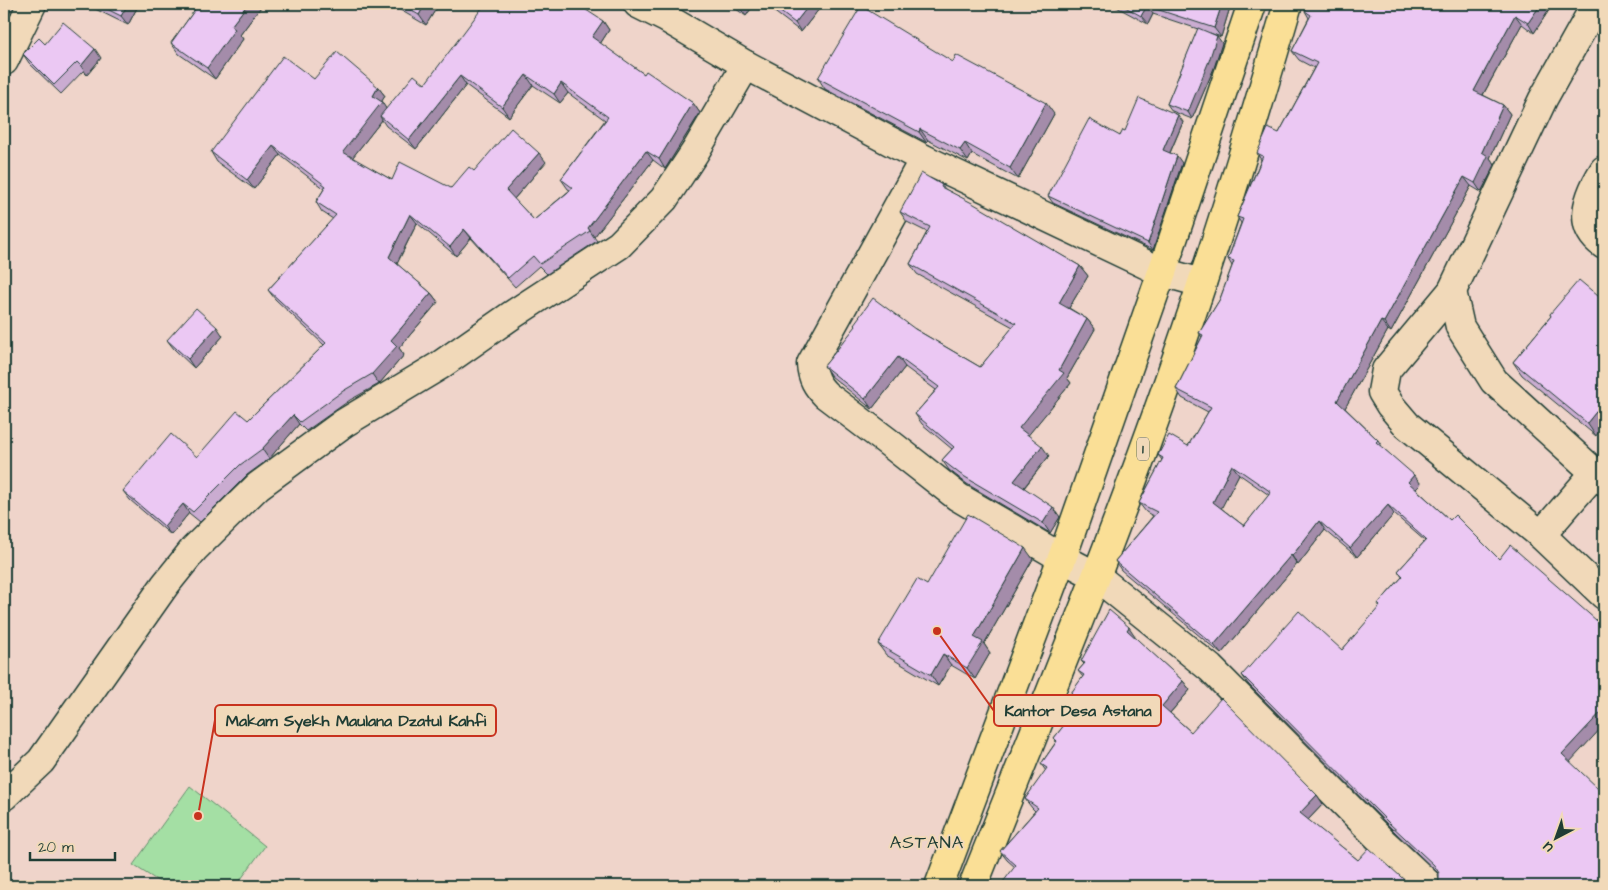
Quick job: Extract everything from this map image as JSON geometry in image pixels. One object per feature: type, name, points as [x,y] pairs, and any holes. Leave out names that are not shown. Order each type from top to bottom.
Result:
[{"type":"highway","points":[[939,886],[1062,558],[1162,272],[1252,4]]},
{"type":"highway","name":"1","points":[[973,886],[1096,576],[1178,355],[1249,139],[1288,4]]},
{"type":"street","points":[[4,61],[32,4]]},
{"type":"street","points":[[638,4],[671,11],[746,65],[924,159],[1162,272],[1202,283]]},
{"type":"street","points":[[1596,4],[1543,98],[1452,291],[1386,370],[1382,392],[1408,425],[1541,535],[1604,596]]},
{"type":"street","points":[[4,796],[40,761],[165,585],[194,549],[258,486],[344,423],[439,366],[512,315],[619,246],[664,199],[695,152],[746,65]]},
{"type":"street","points":[[924,159],[811,364],[813,378],[818,387],[958,497],[1096,576],[1210,668],[1385,844],[1430,886]]},
{"type":"street","points":[[1604,170],[1593,188],[1586,217],[1595,239],[1604,245]]},
{"type":"street","points":[[1452,291],[1460,327],[1494,381],[1530,412],[1599,478],[1541,535]]},
{"type":"green space","points":[[190,786],[265,846],[236,886],[166,886],[133,865]]},
{"type":"building","points":[[97,4],[128,4],[121,16]]},
{"type":"building","points":[[199,4],[248,4],[231,26],[235,29],[207,68],[171,43]]},
{"type":"building","points":[[400,4],[425,4],[419,15]]},
{"type":"building","points":[[485,4],[577,4],[603,21],[592,37],[644,74],[646,71],[693,103],[659,159],[646,151],[588,228],[590,231],[540,264],[533,256],[508,278],[464,229],[450,247],[410,214],[389,257],[431,293],[391,340],[397,346],[372,374],[343,391],[300,422],[293,415],[262,449],[240,465],[193,512],[183,504],[164,526],[123,491],[171,434],[197,457],[237,411],[248,420],[326,343],[268,290],[336,215],[316,202],[326,186],[273,146],[247,180],[211,152],[283,56],[314,79],[337,52],[378,87],[373,96],[382,102],[343,152],[392,180],[400,162],[451,188],[469,167],[474,171],[511,128],[539,153],[506,190],[534,220],[573,188],[561,179],[608,117],[561,83],[554,94],[526,75],[502,107],[460,76],[409,140],[380,116],[414,75],[425,84]]},
{"type":"building","points":[[770,4],[810,4],[795,23]]},
{"type":"building","points":[[1120,4],[1222,4],[1214,28],[1147,6],[1141,16]]},
{"type":"building","points":[[1308,4],[1541,4],[1528,23],[1515,15],[1474,91],[1503,105],[1482,152],[1488,156],[1475,183],[1464,177],[1384,322],[1381,321],[1337,401],[1378,440],[1376,442],[1414,475],[1408,482],[1450,520],[1455,515],[1499,559],[1510,545],[1604,627],[1604,709],[1562,754],[1599,789],[1604,784],[1604,886],[1436,886],[1439,881],[1439,873],[1434,865],[1390,824],[1242,675],[1299,611],[1342,650],[1380,606],[1378,604],[1403,576],[1398,571],[1426,540],[1388,505],[1350,548],[1319,521],[1292,556],[1214,645],[1115,561],[1157,512],[1139,503],[1163,458],[1158,455],[1169,435],[1188,446],[1211,407],[1176,389],[1203,335],[1199,333],[1220,299],[1234,261],[1228,259],[1243,219],[1237,217],[1263,156],[1257,153],[1268,128],[1279,133],[1317,63],[1292,51],[1311,15],[1305,11]],"holes":[[[1232,465],[1271,492],[1244,526],[1213,502]]]},
{"type":"building","points":[[861,6],[953,62],[956,55],[1046,103],[1010,168],[965,143],[960,150],[920,129],[919,132],[818,78]]},
{"type":"building","points":[[63,22],[95,49],[81,66],[77,62],[54,85],[23,54],[39,38],[45,44]]},
{"type":"building","points":[[1198,28],[1217,36],[1188,112],[1167,104]]},
{"type":"building","points":[[1139,98],[1178,115],[1163,150],[1177,156],[1148,243],[1048,196],[1089,119],[1120,136],[1123,130],[1125,131]]},
{"type":"building","points":[[921,173],[942,185],[941,187],[974,204],[1080,266],[1059,303],[1087,319],[1059,370],[1064,373],[1019,428],[1042,446],[1014,481],[1053,507],[1043,523],[960,474],[942,460],[954,447],[915,414],[939,387],[898,357],[865,399],[824,366],[856,326],[854,324],[873,298],[915,329],[980,367],[1016,323],[910,264],[930,227],[900,212]]},
{"type":"building","points":[[1579,280],[1604,301],[1604,402],[1587,423],[1513,362]]},
{"type":"building","points":[[196,308],[217,327],[188,359],[167,340]]},
{"type":"building","points":[[968,514],[1025,548],[974,637],[983,642],[967,668],[943,654],[931,675],[878,644],[917,579],[927,585]]},
{"type":"building","points":[[1109,610],[1129,627],[1127,630],[1183,681],[1162,706],[1191,732],[1221,698],[1317,795],[1300,813],[1358,860],[1369,848],[1411,886],[1000,886],[1016,865],[1000,851],[1038,808],[1025,799],[1047,768],[1041,764],[1057,741],[1054,738],[1072,715],[1061,707],[1084,675],[1078,671],[1085,663],[1081,661]]},
{"type":"place","name":"Kantor Desa Astana","points":[[937,631]]},
{"type":"place","name":"Makam Syekh Maulana Dzatul Kahfi","points":[[198,816]]},
{"type":"district","name":"ASTANA","points":[[927,842]]}]
